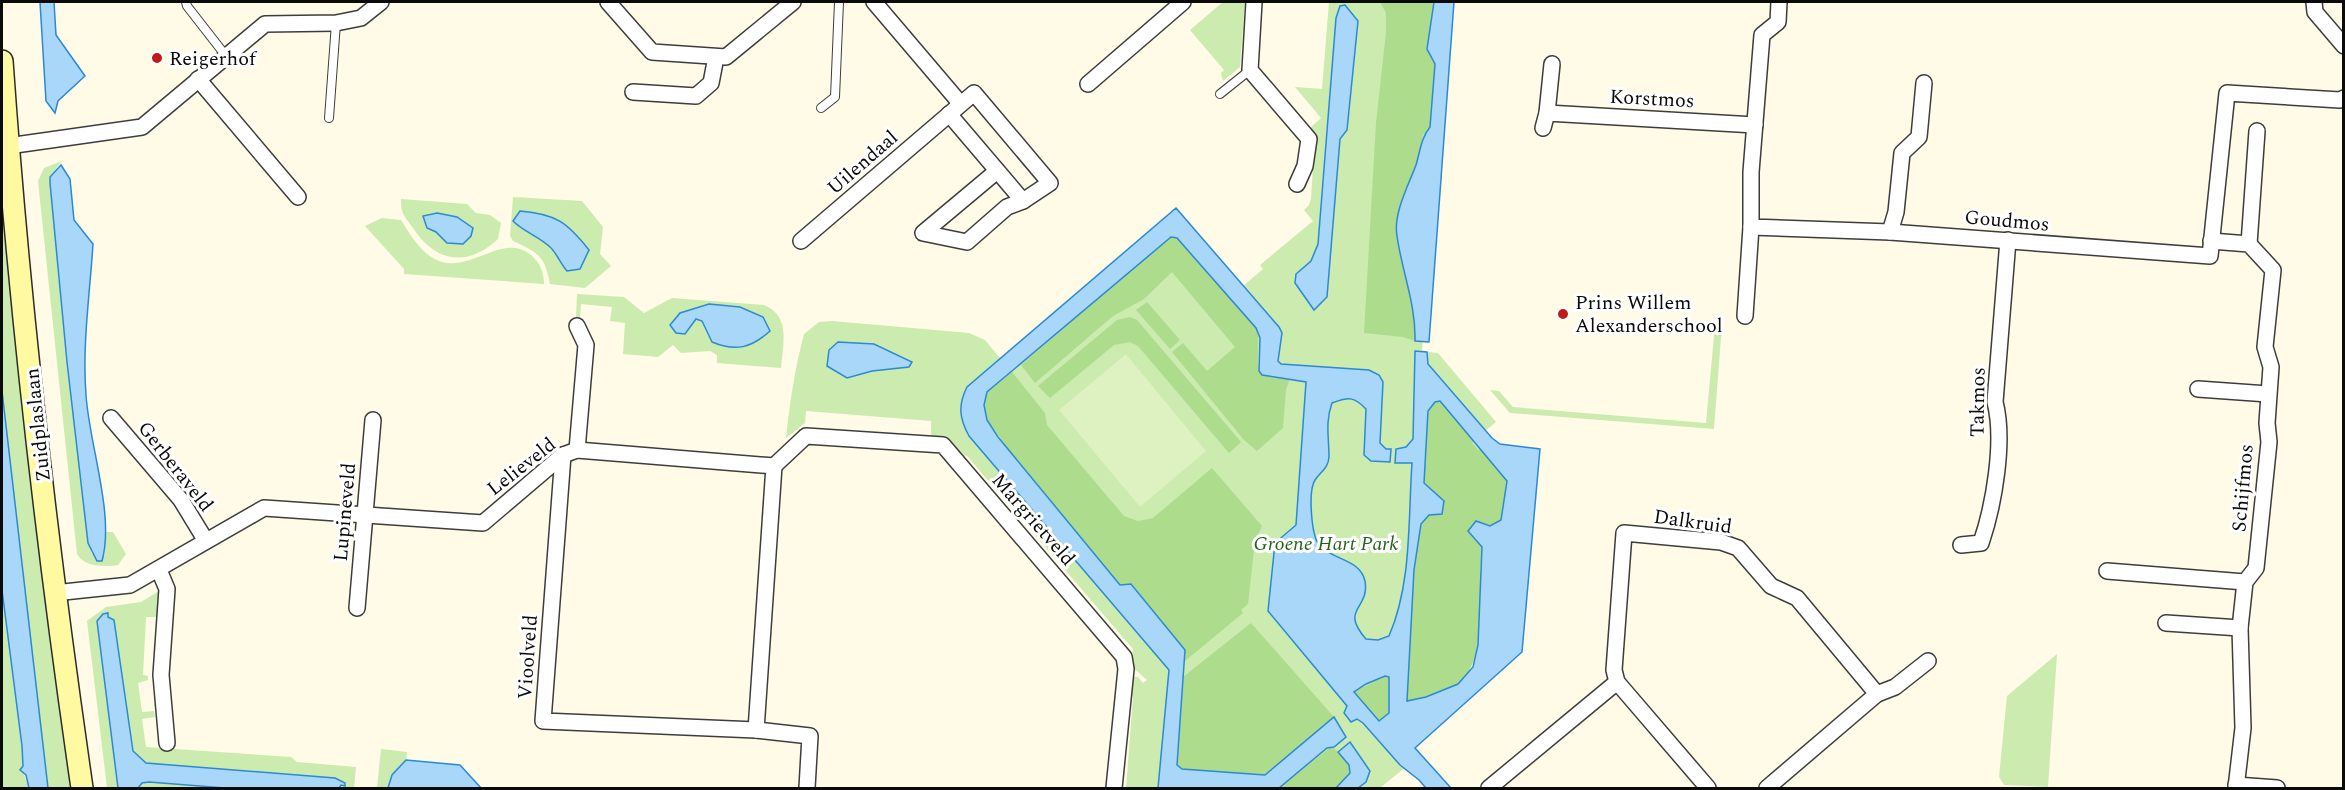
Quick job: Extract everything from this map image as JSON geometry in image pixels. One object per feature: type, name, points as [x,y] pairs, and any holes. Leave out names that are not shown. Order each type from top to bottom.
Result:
[{"type":"street","points":[[8,146],[142,127],[265,24],[336,23],[361,18],[381,2]]},
{"type":"street","points":[[608,2],[652,52],[716,57],[726,57],[793,2]]},
{"type":"street","points":[[874,2],[954,108],[997,171],[1023,201]]},
{"type":"street","points":[[1088,84],[1183,2]]},
{"type":"street","points":[[1254,2],[1250,70],[1309,139],[1305,166],[1297,184]]},
{"type":"street","points":[[1745,316],[1762,35],[1778,22],[1779,2]]},
{"type":"street","points":[[2314,2],[2315,12],[2343,46]]},
{"type":"street","points":[[633,92],[696,96],[711,83],[716,57]]},
{"type":"street","name":"Zuidplaslaan","points":[[2,61],[8,146],[54,593],[82,789]]},
{"type":"street","name":"Korstmos","points":[[1552,64],[1545,121],[1755,125]]},
{"type":"street","points":[[198,79],[298,197]]},
{"type":"street","points":[[1890,232],[1896,212],[1902,153],[1919,137],[1924,83]]},
{"type":"street","points":[[954,108],[974,93],[1050,183],[1023,201],[1007,207],[967,242],[923,233],[997,171]]},
{"type":"street","points":[[2257,131],[2249,244],[2211,241],[2227,93],[2340,100],[2343,98]]},
{"type":"street","name":"Uilendaal","points":[[801,241],[954,108]]},
{"type":"street","name":"Goudmos","points":[[1751,226],[1890,232],[2210,256],[2211,241]]},
{"type":"street","name":"Takmos","points":[[1961,545],[1981,543],[1992,508],[2000,421],[1995,402],[2008,240]]},
{"type":"street","name":"Schijfmos","points":[[2249,244],[2273,270],[2265,347],[2271,367],[2266,423],[2269,442],[2256,568],[2245,582],[2240,628],[2242,728],[2236,787],[2277,789]]},
{"type":"street","points":[[570,453],[586,345],[577,326]]},
{"type":"street","points":[[2198,389],[2268,393]]},
{"type":"street","name":"Gerberaveld","points":[[111,418],[181,500],[206,541]]},
{"type":"street","name":"Lupineveld","points":[[357,608],[373,420]]},
{"type":"street","name":"Margrietveld","points":[[774,466],[806,435],[943,445],[1124,657],[1126,669],[1114,789]]},
{"type":"street","name":"Lelieveld","points":[[54,593],[130,585],[264,508],[483,523],[570,453],[774,466]]},
{"type":"street","name":"Vioolveld","points":[[570,453],[543,721],[756,730]]},
{"type":"street","points":[[774,466],[756,730],[810,736],[807,789]]},
{"type":"street","name":"Dalkruid","points":[[1617,682],[1614,670],[1624,533],[1721,542],[1738,548],[1771,586],[1797,597],[1877,694]]},
{"type":"street","points":[[159,570],[167,589],[161,675],[167,743]]},
{"type":"street","points":[[2107,571],[2245,582]]},
{"type":"street","points":[[2166,623],[2240,628]]},
{"type":"street","points":[[1767,789],[1877,694],[1895,687],[1928,661]]},
{"type":"street","points":[[1489,788],[1617,682],[1708,789]]},
{"type":"lane","points":[[186,2],[225,56]]},
{"type":"lane","points":[[821,108],[835,97],[839,2]]},
{"type":"lane","points":[[329,118],[336,23]]},
{"type":"lane","points":[[1220,94],[1250,70]]},
{"type":"green space","points":[[1223,2],[1245,2],[1240,67],[1223,81],[1221,73],[1224,70],[1190,30]]},
{"type":"green space","name":"Groene Hart Park","points":[[1329,2],[1448,2],[1421,364],[1506,459],[1403,742],[1413,761],[1380,788],[1126,788],[1133,697],[1129,692],[1130,677],[1138,677],[1143,683],[1147,680],[1131,666],[1133,649],[967,456],[959,455],[945,439],[931,435],[931,421],[806,411],[805,423],[786,438],[793,385],[804,334],[819,322],[832,321],[969,333],[985,340],[1000,358],[973,383],[962,401],[963,423],[969,436],[1165,665],[974,393],[1178,219],[1242,287],[1263,269],[1260,265],[1313,221],[1304,210],[1311,198],[1315,135],[1311,127],[1321,118],[1295,87],[1322,89]],"holes":[[[1340,7],[1319,222],[1336,18]]]},
{"type":"green space","points":[[1380,2],[1434,2],[1427,49],[1435,64],[1430,127],[1423,135],[1420,153],[1401,205],[1396,235],[1415,318],[1415,341],[1403,337],[1364,333],[1376,123],[1386,32],[1386,13]]},
{"type":"green space","points":[[62,161],[50,176],[91,552],[97,559],[102,559],[105,554],[105,532],[113,532],[126,554],[118,565],[90,564],[77,554],[38,181],[44,168]]},
{"type":"green space","points":[[2,181],[42,567],[71,788],[48,788],[2,391]]},
{"type":"green space","points":[[513,197],[582,201],[603,227],[600,254],[611,266],[585,288],[550,284],[539,256],[513,241],[510,236]]},
{"type":"green space","points":[[401,199],[467,204],[476,213],[490,215],[501,223],[498,239],[475,254],[452,257],[441,254],[422,239],[405,217],[402,212]]},
{"type":"green space","points":[[382,218],[401,220],[423,251],[442,262],[466,261],[501,249],[524,250],[539,264],[544,284],[404,274],[404,269],[365,226]]},
{"type":"green space","points":[[1171,236],[1177,238],[1256,328],[1258,365],[1262,375],[1290,378],[1286,390],[1283,428],[1257,451],[1244,440],[1172,352],[1183,343],[1207,371],[1235,347],[1172,272],[1144,299],[1113,316],[1035,383],[1021,365]]},
{"type":"green space","points":[[577,294],[624,297],[644,313],[672,298],[764,305],[773,310],[782,323],[784,340],[781,368],[717,363],[717,355],[710,351],[681,353],[673,345],[658,357],[623,354],[625,323],[610,321],[612,307],[581,304],[580,318],[576,318]]},
{"type":"green space","points":[[1147,302],[1180,340],[1170,349],[1136,310]]},
{"type":"green space","points":[[1130,317],[1137,320],[1241,442],[1229,453],[1138,346],[1130,342],[1114,345],[1050,398],[1038,386],[1117,320]]},
{"type":"green space","points":[[1722,324],[1714,429],[1510,413],[1490,390],[1499,391],[1513,407],[1706,423],[1715,325]]},
{"type":"green space","points":[[1427,352],[1438,353],[1496,422],[1485,431],[1427,364]]},
{"type":"green space","points":[[1126,354],[1206,451],[1140,507],[1059,410]]},
{"type":"green space","points":[[1012,372],[1045,413],[1047,425],[1124,516],[1138,521],[1153,518],[1212,468],[1262,526],[1255,541],[1248,604],[1241,610],[1243,613],[1185,661],[1185,650],[1132,584],[1120,585],[1023,470],[987,420],[984,405],[987,393]]},
{"type":"green space","points":[[1441,401],[1474,441],[1472,443],[1478,450],[1480,449],[1507,481],[1501,520],[1490,526],[1483,545],[1479,639],[1469,672],[1454,687],[1434,695],[1406,701],[1414,570],[1421,524],[1429,515],[1424,483],[1428,411],[1435,402]]},
{"type":"green space","points":[[2,590],[22,746],[23,772],[29,788],[2,788]]},
{"type":"green space","points":[[159,591],[157,617],[146,617],[143,675],[148,676],[148,680],[138,683],[142,712],[154,711],[155,717],[142,719],[146,747],[291,757],[297,762],[356,767],[354,788],[339,788],[341,785],[335,778],[146,763],[133,751],[114,621],[108,617],[107,613],[97,621],[118,788],[107,788],[87,621],[106,607],[141,602]]},
{"type":"green space","points":[[1251,623],[1334,717],[1265,775],[1182,770],[1177,765],[1183,677]]},
{"type":"green space","points":[[2057,654],[2048,787],[2004,785],[1999,777],[2007,696]]},
{"type":"green space","points":[[1385,676],[1389,677],[1389,713],[1379,722],[1354,692]]},
{"type":"green space","points":[[1332,746],[1349,765],[1350,773],[1336,788],[1279,788]]},
{"type":"green space","points":[[381,749],[407,752],[406,760],[392,775],[388,788],[377,788]]},
{"type":"green space","points":[[142,782],[149,782],[225,788],[138,788]]},
{"type":"water","points":[[40,2],[54,2],[56,35],[85,76],[58,101],[55,113],[46,101]]},
{"type":"water","points":[[1434,2],[1454,2],[1429,342],[1415,341],[1411,301],[1396,227],[1402,200],[1423,140],[1430,127],[1435,64],[1427,49]]},
{"type":"water","points":[[1345,5],[1358,21],[1347,130],[1340,139],[1327,297],[1314,310],[1295,283],[1296,274],[1311,261],[1318,244],[1336,18],[1340,6]]},
{"type":"water","points":[[61,165],[70,179],[74,220],[93,244],[85,376],[88,414],[103,501],[105,543],[102,561],[97,561],[88,543],[67,362],[50,183],[50,177]]},
{"type":"water","points":[[1176,208],[1279,327],[1282,333],[1278,361],[1281,364],[1369,370],[1379,375],[1383,382],[1380,443],[1386,449],[1391,449],[1390,462],[1371,461],[1364,455],[1366,409],[1350,399],[1332,403],[1328,423],[1329,457],[1326,467],[1315,480],[1311,503],[1314,533],[1320,546],[1325,551],[1358,568],[1362,574],[1365,591],[1355,615],[1355,621],[1366,639],[1378,640],[1389,636],[1402,595],[1408,551],[1412,463],[1395,463],[1396,449],[1406,447],[1413,439],[1415,351],[1427,352],[1428,364],[1492,438],[1500,444],[1540,449],[1522,652],[1415,748],[1451,788],[1426,788],[1400,765],[1363,723],[1357,719],[1351,722],[1344,713],[1347,706],[1268,611],[1275,543],[1296,525],[1306,382],[1262,375],[1259,371],[1260,338],[1256,328],[1177,238],[1171,237],[987,392],[984,405],[987,420],[998,437],[1120,585],[1131,584],[1185,650],[1177,765],[1182,769],[1265,775],[1334,717],[1346,737],[1334,747],[1327,748],[1279,788],[1158,788],[1169,670],[969,436],[961,412],[962,400],[967,387]],"holes":[[[1440,401],[1507,481],[1501,520],[1490,526],[1476,521],[1468,531],[1482,547],[1478,645],[1473,667],[1458,684],[1426,697],[1407,701],[1414,570],[1421,524],[1429,515],[1442,514],[1444,501],[1424,483],[1428,411],[1435,402]],[[1385,676],[1389,677],[1389,713],[1379,721],[1354,692]]]},
{"type":"water","points":[[520,211],[543,214],[567,226],[589,250],[580,269],[567,271],[550,247],[513,221]]},
{"type":"water","points":[[437,213],[457,217],[473,228],[471,236],[463,244],[447,243],[436,232],[427,228],[423,216]]},
{"type":"water","points":[[709,304],[740,307],[763,317],[770,331],[750,345],[729,347],[712,342],[702,321],[696,319],[685,334],[676,333],[670,325],[680,313]]},
{"type":"water","points":[[838,342],[874,344],[912,362],[909,367],[872,371],[847,378],[827,366],[829,350]]},
{"type":"water","points":[[2,391],[48,788],[29,788],[26,775],[20,770],[23,766],[22,746],[2,590]]},
{"type":"water","points":[[108,613],[108,617],[114,620],[133,751],[146,763],[335,778],[345,783],[345,786],[341,785],[339,788],[225,788],[149,782],[142,783],[138,788],[118,788],[97,621],[103,614]]},
{"type":"water","points":[[1350,742],[1370,771],[1366,782],[1358,788],[1336,788],[1350,773],[1349,765],[1338,752]]},
{"type":"water","points":[[406,760],[460,765],[481,788],[388,788],[392,775]]},
{"type":"place","name":"Reigerhof","points":[[157,58]]},
{"type":"place","name":"Prins Willem Alexanderschool","points":[[1563,314]]}]
